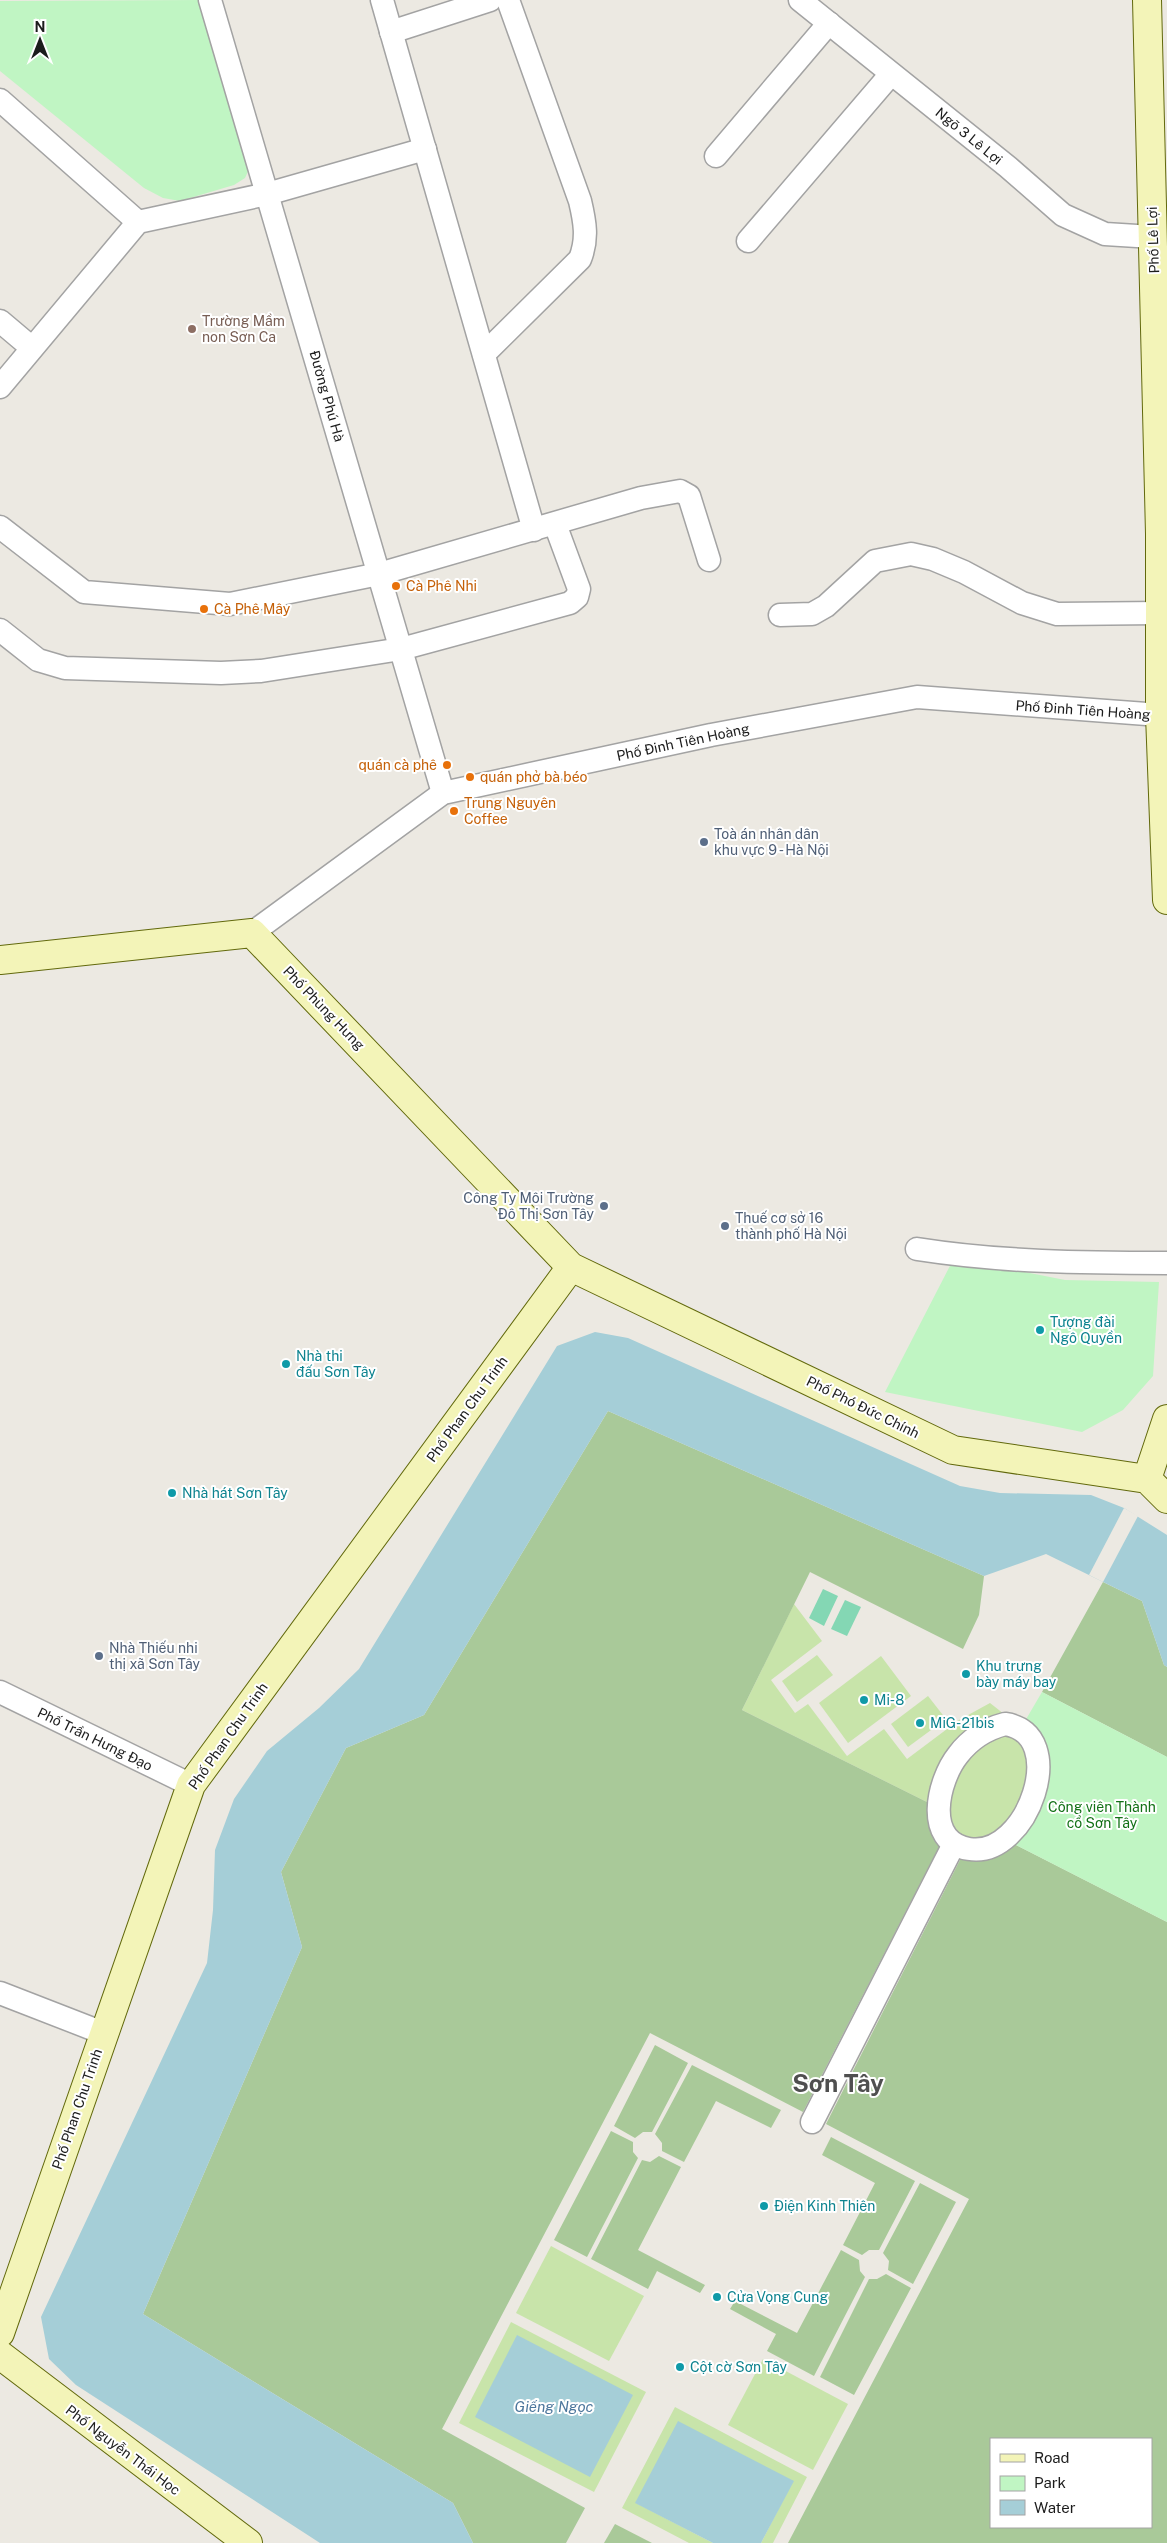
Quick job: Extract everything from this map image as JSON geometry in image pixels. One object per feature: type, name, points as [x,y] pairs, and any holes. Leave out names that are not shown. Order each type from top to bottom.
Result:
[{"type":"main road","name":"Phố Lê Lợi","points":[[1147,0],[1159,166],[1153,237],[1164,534],[1160,715],[1167,900]]},
{"type":"main road","points":[[0,960],[252,934]]},
{"type":"main road","name":"Phố Phùng Hưng","points":[[252,934],[571,1266]]},
{"type":"main road","name":"Phố Phó Đức Chính","points":[[571,1266],[953,1450],[1147,1479]]},
{"type":"main road","name":"Phố Phan Chu Trinh","points":[[0,2333],[191,1785],[571,1266]]},
{"type":"main road","points":[[1167,1419],[1147,1479],[1167,1499]]},
{"type":"main road","name":"Phố Nguyễn Thái Học","points":[[0,2355],[248,2543]]},
{"type":"street","name":"Đường Phú Hà","points":[[210,0],[443,793]]},
{"type":"street","points":[[0,630],[38,660],[65,668],[221,674],[261,671],[401,649],[570,603],[577,597],[579,589],[545,527],[484,354],[382,0]]},
{"type":"street","points":[[392,32],[490,0]]},
{"type":"street","points":[[484,354],[580,259],[586,232],[580,201],[508,0]]},
{"type":"street","name":"Ngõ 3 Lê Lợi","points":[[800,0],[1008,167],[1063,215],[1105,234],[1153,237]]},
{"type":"street","points":[[716,156],[829,23]]},
{"type":"street","points":[[748,241],[891,74]]},
{"type":"street","points":[[0,100],[138,222]]},
{"type":"street","points":[[0,387],[138,222],[267,194],[425,149]]},
{"type":"street","points":[[0,321],[32,348]]},
{"type":"street","points":[[0,527],[84,592],[230,604],[379,574],[641,498],[680,491],[689,496],[709,560]]},
{"type":"street","points":[[780,615],[812,614],[826,606],[875,561],[911,554],[948,565],[1022,603],[1057,614],[1162,629]]},
{"type":"street","name":"Phố Đinh Tiên Hoàng","points":[[252,934],[443,793],[711,735],[917,698],[1160,715]]},
{"type":"street","points":[[917,1249],[971,1258],[1016,1261],[1167,1263]]},
{"type":"street","name":"Phố Trần Hưng Đạo","points":[[0,1692],[191,1785]]},
{"type":"street","points":[[1005,1724],[1017,1726],[1028,1733],[1034,1743],[1037,1755],[1038,1774],[1028,1809],[1012,1832],[996,1846],[981,1850],[967,1849],[954,1844],[945,1836],[938,1816],[940,1796],[949,1769],[962,1750],[989,1729],[1005,1724]]},
{"type":"street","points":[[812,2122],[954,1844]]},
{"type":"street","points":[[0,1993],[103,2033]]},
{"type":"green space","points":[[200,0],[251,165],[245,178],[234,185],[180,201],[163,198],[144,188],[0,71],[0,1]]},
{"type":"green space","points":[[954,1258],[1065,1280],[1159,1282],[1153,1376],[1123,1410],[1082,1432],[885,1392]]},
{"type":"green space","points":[[608,1411],[984,1576],[979,1615],[963,1649],[810,1572],[742,1710],[933,1805],[941,1843],[803,2112],[650,2033],[442,2429],[585,2508],[566,2543],[473,2543],[453,2503],[143,2314],[302,1947],[281,1872],[346,1748],[424,1715]]},
{"type":"green space","points":[[1103,1582],[1142,1601],[1164,1665],[1167,1667],[1167,1757],[1042,1692]]},
{"type":"green space","points":[[823,1589],[838,1596],[824,1626],[809,1618]]},
{"type":"green space","points":[[845,1600],[861,1607],[847,1636],[831,1629]]},
{"type":"green space","points":[[794,1604],[822,1641],[771,1680],[795,1713],[808,1704],[847,1756],[884,1729],[907,1759],[959,1720],[990,1703],[1004,1714],[933,1805],[742,1710]]},
{"type":"green space","points":[[817,1655],[833,1675],[797,1702],[782,1681]]},
{"type":"green space","points":[[881,1656],[911,1696],[848,1743],[819,1703]]},
{"type":"green space","name":"Công viên Thành cổ Sơn Tây","points":[[1042,1692],[1167,1757],[1167,1922],[1010,1842],[1030,1820],[1025,1721]]},
{"type":"green space","points":[[928,1696],[946,1719],[908,1747],[891,1724]]},
{"type":"green space","points":[[1009,1735],[1017,1738],[1030,1752],[1026,1791],[1003,1830],[977,1841],[955,1831],[949,1820],[949,1799],[952,1787],[962,1765],[977,1747],[991,1740]]},
{"type":"green space","points":[[1010,1842],[1167,1922],[1167,2543],[788,2543],[969,2199],[826,2124],[963,1854]]},
{"type":"green space","points":[[655,2045],[688,2063],[652,2132],[643,2132],[635,2138],[614,2126]]},
{"type":"green space","points":[[692,2065],[781,2110],[771,2128],[716,2101],[684,2162],[662,2151],[662,2143],[655,2134]]},
{"type":"green space","points":[[611,2131],[633,2142],[633,2152],[638,2158],[587,2257],[554,2240]]},
{"type":"green space","points":[[831,2137],[915,2181],[879,2250],[869,2250],[862,2255],[843,2245],[875,2183],[822,2155]]},
{"type":"green space","points":[[659,2156],[681,2167],[638,2250],[705,2285],[700,2293],[657,2271],[648,2289],[591,2259],[642,2160],[650,2162]]},
{"type":"green space","points":[[920,2183],[956,2202],[913,2284],[888,2270],[889,2261],[883,2253]]},
{"type":"green space","points":[[551,2246],[644,2296],[609,2361],[516,2313]]},
{"type":"green space","points":[[841,2250],[859,2260],[860,2271],[865,2277],[814,2376],[767,2351],[776,2334],[730,2309],[735,2301],[797,2333]]},
{"type":"green space","points":[[886,2274],[911,2288],[854,2395],[820,2377],[869,2279],[877,2279]]},
{"type":"green space","name":"Giếng Ngọc","points":[[511,2322],[646,2392],[594,2492],[459,2423]]},
{"type":"green space","points":[[763,2359],[848,2404],[813,2470],[728,2425]]},
{"type":"green space","points":[[675,2407],[807,2477],[773,2543],[761,2543],[793,2481],[636,2503],[713,2543],[689,2543],[622,2508]]},
{"type":"green space","points":[[615,2524],[652,2543],[604,2543]]},
{"type":"water","points":[[595,1332],[628,1338],[960,1486],[1000,1493],[1091,1495],[1124,1508],[1167,1535],[1167,1667],[1164,1665],[1142,1601],[1046,1554],[984,1576],[608,1411],[424,1715],[346,1748],[281,1872],[302,1947],[143,2314],[453,2503],[473,2543],[320,2543],[76,2385],[49,2359],[41,2317],[207,1963],[213,1910],[215,1850],[234,1799],[267,1751],[319,1708],[359,1669],[557,1346]]},
{"type":"water","name":"Giếng Ngọc","points":[[517,2335],[633,2395],[590,2477],[475,2417]]},
{"type":"water","points":[[678,2421],[794,2481],[761,2543],[713,2543],[635,2503]]},
{"type":"pier","points":[[1124,1508],[1138,1516],[1103,1582],[1089,1575]]},
{"type":"place","name":"Trường Mầm non Sơn Ca","points":[[192,329]]},
{"type":"place","name":"Cà Phê Nhi","points":[[396,586]]},
{"type":"place","name":"Cà Phê Mây","points":[[204,609]]},
{"type":"place","name":"quán cà phê","points":[[447,765]]},
{"type":"place","name":"quán phở bà béo","points":[[470,777]]},
{"type":"place","name":"Trung Nguyên Coffee","points":[[454,811]]},
{"type":"place","name":"Toà án nhân dân khu vực 9 - Hà Nội","points":[[704,842]]},
{"type":"place","name":"Công Ty Môi Trường Đô Thị Sơn Tây","points":[[604,1206]]},
{"type":"place","name":"Thuế cơ sở 16 thành phố Hà Nội","points":[[725,1226]]},
{"type":"place","name":"Tượng đài Ngô Quyền","points":[[1040,1330]]},
{"type":"place","name":"Nhà thi đấu Sơn Tây","points":[[286,1364]]},
{"type":"place","name":"Nhà hát Sơn Tây","points":[[172,1493]]},
{"type":"place","name":"Nhà Thiếu nhi thị xã Sơn Tây","points":[[99,1656]]},
{"type":"place","name":"Khu trưng bày máy bay","points":[[966,1674]]},
{"type":"place","name":"Mi-8","points":[[864,1700]]},
{"type":"place","name":"MiG-21bis","points":[[920,1723]]},
{"type":"place","name":"Điện Kinh Thiên","points":[[764,2206]]},
{"type":"place","name":"Cửa Vọng Cung","points":[[717,2297]]},
{"type":"place","name":"Cột cờ Sơn Tây","points":[[680,2367]]},
{"type":"district","name":"Sơn Tây","points":[[838,2083]]}]
